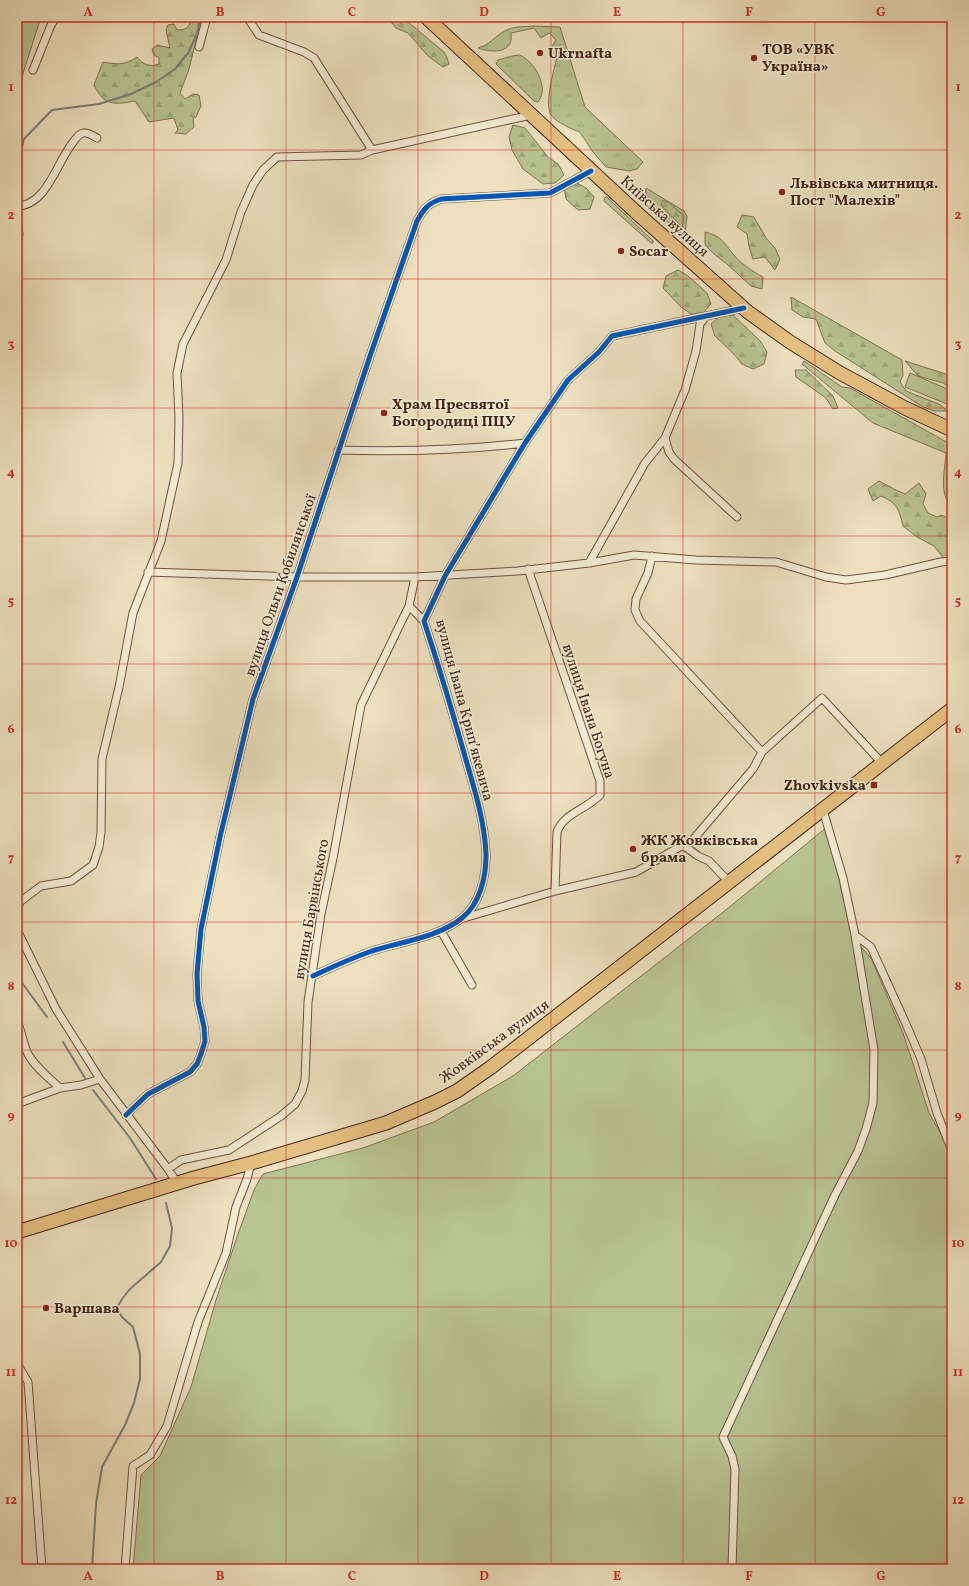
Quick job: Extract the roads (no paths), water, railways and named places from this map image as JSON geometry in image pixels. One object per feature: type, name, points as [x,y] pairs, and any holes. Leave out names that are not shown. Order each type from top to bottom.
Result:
[{"type":"highway","name":"Київська вулиця","points":[[426,17],[591,171],[744,308],[790,342],[822,362],[905,408],[952,430]]},
{"type":"highway","name":"Жовківська вулиця","points":[[17,1232],[386,1123],[457,1091],[490,1068],[952,709]]},
{"type":"street","points":[[33,70],[51,25],[56,17]]},
{"type":"street","points":[[199,47],[207,17]]},
{"type":"street","points":[[247,17],[259,35],[304,52],[314,58],[372,150]]},
{"type":"street","points":[[17,907],[21,901],[41,886],[71,881],[93,865],[99,847],[101,832],[102,759],[119,687],[132,613],[161,541],[178,463],[179,418],[177,373],[183,344],[226,260],[241,212],[252,185],[263,170],[277,157],[361,155],[372,150],[531,115]]},
{"type":"street","points":[[17,206],[31,203],[38,199],[67,149],[78,136],[83,133],[97,138]]},
{"type":"street","name":"вулиця Ольги Кобилянської","points":[[126,1115],[148,1094],[190,1072],[197,1064],[201,1054],[205,1041],[204,1027],[198,1001],[196,974],[201,929],[220,837],[253,699],[297,577],[338,450],[415,229],[424,209],[431,203],[441,199],[550,192],[591,171]]},
{"type":"street","points":[[17,223],[19,234],[17,239]]},
{"type":"street","name":"вулиця Івана Крипʼякевича","points":[[463,918],[474,906],[480,892],[486,856],[484,834],[475,791],[424,621],[445,576],[525,444],[568,380],[599,352],[612,336],[744,308]]},
{"type":"street","points":[[589,563],[645,463],[665,438],[685,390],[696,351],[700,324],[706,316]]},
{"type":"street","points":[[665,438],[669,452],[674,458],[737,517]]},
{"type":"street","points":[[338,450],[382,452],[494,447],[525,444]]},
{"type":"street","points":[[148,572],[297,577],[415,578],[589,563],[634,555],[696,560],[776,562],[826,577],[846,580],[862,579],[952,562]]},
{"type":"street","points":[[652,556],[648,573],[636,600],[635,610],[640,621],[762,752]]},
{"type":"street","name":"вулиця Івана Богуна","points":[[528,569],[600,781],[600,795],[594,802],[567,818],[560,824],[557,832],[555,891]]},
{"type":"street","name":"вулиця Барвінського","points":[[168,1169],[181,1160],[229,1150],[281,1116],[296,1104],[302,1092],[305,1080],[308,1002],[321,914],[333,858],[361,705],[409,606],[415,578]]},
{"type":"street","points":[[409,606],[424,621]]},
{"type":"street","points":[[555,891],[636,872],[691,842],[753,770],[762,752],[822,698],[882,763]]},
{"type":"street","points":[[732,1569],[735,1470],[732,1456],[723,1437],[835,1196],[858,1151],[873,1103],[874,1050],[855,934],[843,878],[823,810]]},
{"type":"street","points":[[684,845],[698,856],[710,861],[729,882]]},
{"type":"street","name":"вулиця Івана Крипʼякевича","points":[[313,976],[370,952],[441,931],[463,918],[555,891]]},
{"type":"street","points":[[17,930],[56,1009],[100,1079],[168,1169],[177,1184]]},
{"type":"street","points":[[441,931],[472,985]]},
{"type":"street","points":[[855,934],[871,947],[906,1024],[921,1059],[937,1113],[952,1151]]},
{"type":"street","points":[[17,1021],[28,1054],[44,1073],[60,1088]]},
{"type":"street","points":[[17,1104],[60,1088],[81,1085],[100,1079]]},
{"type":"street","points":[[125,1569],[133,1466],[150,1455],[167,1426],[198,1322],[226,1253],[236,1207],[247,1179],[251,1163]]},
{"type":"street","points":[[17,1366],[28,1382],[42,1569]]},
{"type":"waterway","points":[[17,165],[24,139],[52,110],[99,104],[131,94],[156,82],[175,69],[188,53],[197,34],[201,17]]},
{"type":"waterway","points":[[17,976],[47,1017]]},
{"type":"waterway","points":[[63,1042],[85,1078]]},
{"type":"waterway","points":[[93,1090],[130,1138],[156,1179]]},
{"type":"waterway","points":[[92,1569],[96,1504],[102,1467],[125,1425],[134,1403],[140,1379],[140,1354],[133,1327],[122,1317],[118,1306],[130,1289],[161,1262],[170,1246],[172,1228],[166,1203]]},
{"type":"place","name":"Ukrnafta","points":[[540,53]]},
{"type":"place","name":"ТОВ «УВК Україна»","points":[[754,58]]},
{"type":"place","name":"Львівська митниця. Пост \"Малехів\"","points":[[782,192]]},
{"type":"place","name":"Socar","points":[[621,251]]},
{"type":"place","name":"Храм Пресвятої Богородиці ПЦУ","points":[[384,413]]},
{"type":"place","name":"Zhovkivska","points":[[874,785]]},
{"type":"place","name":"ЖК Жовківська брама","points":[[633,849]]},
{"type":"place","name":"Варшава","points":[[46,1308]]}]
